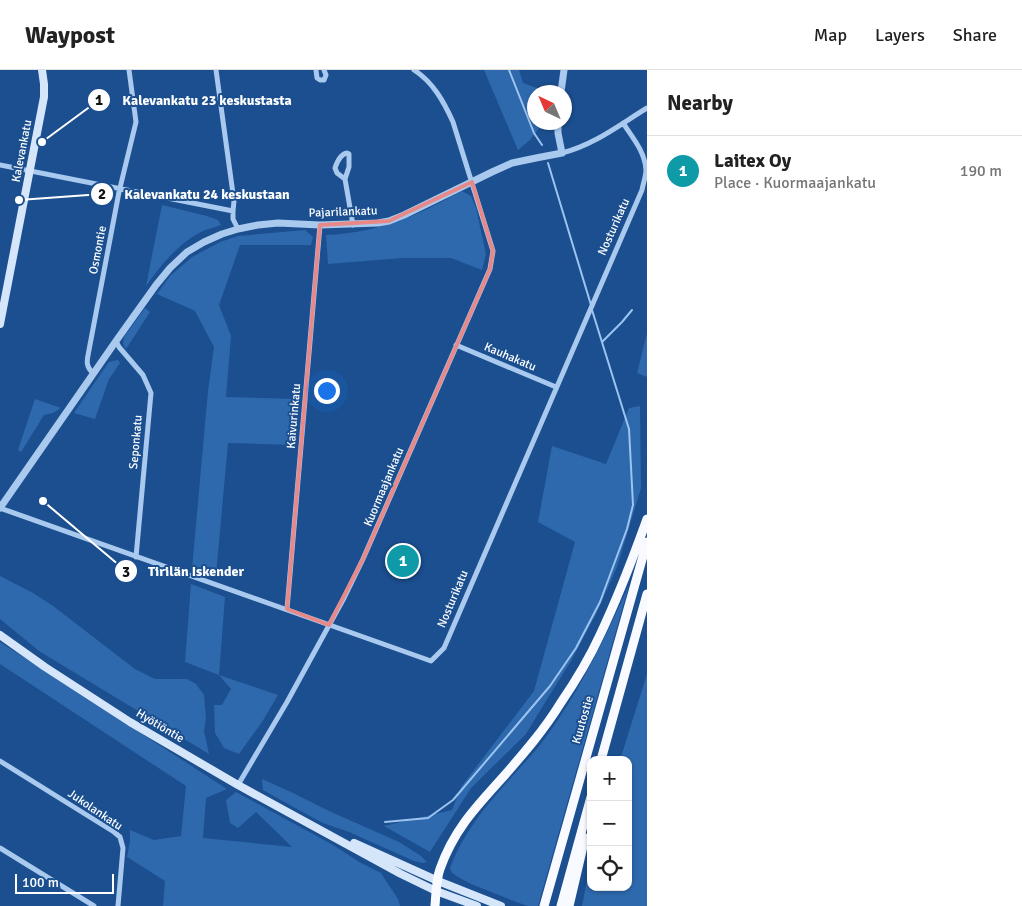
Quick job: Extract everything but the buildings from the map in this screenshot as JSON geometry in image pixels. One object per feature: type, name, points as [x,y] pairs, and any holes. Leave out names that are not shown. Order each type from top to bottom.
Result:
[{"type":"highway","points":[[435,906],[440,869],[459,829],[470,813],[528,748],[559,707],[581,672],[600,636],[647,519]]},
{"type":"highway","name":"Kuutostie","points":[[544,906],[647,542]]},
{"type":"highway","points":[[604,756],[647,594]]},
{"type":"highway","points":[[561,906],[590,801]]},
{"type":"highway","points":[[568,906],[587,832]]},
{"type":"main road","name":"Kalevankatu","points":[[0,324],[44,97],[42,70]]},
{"type":"main road","name":"Hyötiöntie","points":[[0,635],[130,722],[238,785],[401,874],[436,891],[477,906]]},
{"type":"main road","name":"Hyötiöntie","points":[[315,826],[501,906]]},
{"type":"street","name":"Osmontie","points":[[93,373],[86,364],[120,188],[136,122],[129,70]]},
{"type":"street","points":[[216,70],[234,201],[233,219],[238,229]]},
{"type":"street","points":[[316,70],[317,78],[324,80],[326,75],[324,70]]},
{"type":"street","name":"Kuormaajankatu","points":[[238,785],[288,702],[344,598],[490,270],[493,251],[453,122],[432,85],[414,70]]},
{"type":"street","points":[[562,85],[564,70]]},
{"type":"street","name":"Pajarilankatu","points":[[0,508],[116,341],[170,268],[187,252],[222,234],[258,225],[353,225],[378,224],[389,221],[512,163],[562,154],[578,149],[647,108]]},
{"type":"street","name":"Nosturikatu","points":[[0,508],[431,661],[444,648],[642,190],[646,171],[644,160],[640,148],[623,123]]},
{"type":"street","points":[[558,130],[562,154]]},
{"type":"street","points":[[345,179],[335,168],[340,157],[346,153],[349,154],[349,167],[345,179],[353,225]]},
{"type":"street","points":[[0,165],[233,211]]},
{"type":"street","name":"Kaivurinkatu","points":[[287,609],[320,225]]},
{"type":"street","name":"Seponkatu","points":[[116,341],[143,375],[151,393],[136,556]]},
{"type":"street","name":"Kauhakatu","points":[[456,345],[556,387]]},
{"type":"street","name":"Jukolankatu","points":[[0,762],[114,832],[120,838],[123,848],[118,906]]},
{"type":"street","points":[[0,848],[94,906]]},
{"type":"highlighted area","points":[[472,182],[493,251],[490,269],[363,559],[329,625],[287,609],[320,225],[389,221]]},
{"type":"shaded area","points":[[484,70],[519,70],[523,83],[529,85],[527,85],[527,130],[538,130],[530,140],[518,150]]},
{"type":"shaded area","points":[[462,191],[471,196],[476,208],[486,254],[482,270],[451,258],[403,258],[328,264],[326,235],[357,232],[397,222]]},
{"type":"shaded area","points":[[162,205],[207,216],[218,220],[221,225],[201,232],[183,244],[163,264],[146,286]]},
{"type":"shaded area","points":[[305,230],[313,237],[311,245],[240,245],[219,305],[231,336],[226,397],[297,399],[293,445],[228,443],[216,575],[192,569],[208,391],[214,347],[195,311],[157,294],[170,276],[192,257],[220,242],[238,236]]},
{"type":"shaded area","points":[[145,308],[150,312],[126,349],[123,344],[124,337]]},
{"type":"shaded area","points":[[647,333],[647,377],[637,373]]},
{"type":"shaded area","points":[[118,360],[120,363],[109,379],[95,419],[74,413],[109,362]]},
{"type":"shaded area","points":[[35,399],[61,408],[53,413],[44,415],[21,452],[18,450]]},
{"type":"shaded area","points":[[640,406],[641,488],[617,567],[596,614],[571,661],[526,734],[471,788],[430,852],[384,826],[452,810],[461,787],[534,691],[575,542],[538,522],[552,446],[606,464],[629,408]]},
{"type":"shaded area","points":[[0,576],[53,606],[135,669],[155,679],[187,679],[196,684],[204,695],[206,718],[204,731],[209,754],[39,651],[0,619]]},
{"type":"shaded area","points":[[191,584],[225,597],[219,675],[185,662]]},
{"type":"shaded area","points":[[629,585],[538,906],[528,906],[519,903],[458,877],[452,873],[450,868],[463,841],[488,805],[540,745],[566,707],[600,647]]},
{"type":"shaded area","points":[[0,642],[227,789],[206,798],[203,838],[292,847],[256,812],[238,828],[230,823],[226,800],[236,792],[381,873],[398,899],[400,906],[163,906],[165,881],[127,857],[130,830],[154,840],[181,836],[186,786],[0,664]]},
{"type":"shaded area","points":[[647,674],[647,906],[582,906],[587,880],[587,891],[632,891],[632,756],[621,756]]},
{"type":"shaded area","points":[[219,675],[278,695],[262,722],[239,754],[224,748],[215,733],[214,705],[222,705],[231,689]]},
{"type":"shaded area","points":[[262,779],[399,842],[427,862],[414,861],[349,832],[323,823],[263,790]]},
{"type":"waterway","points":[[509,70],[534,133],[542,145]]},
{"type":"waterway","points":[[548,163],[591,305]]},
{"type":"waterway","points":[[385,822],[428,818],[453,800],[550,686],[576,648],[600,602],[627,529],[633,505],[629,429],[592,310]]},
{"type":"waterway","points":[[602,342],[632,310]]},
{"type":"place","name":"Kalevankatu 23 keskustasta","points":[[42,142]]},
{"type":"place","name":"Kalevankatu 24 keskustaan","points":[[19,200]]},
{"type":"place","name":"Tirilän Iskender","points":[[43,501]]},
{"type":"place","name":"Laitex Oy","points":[[403,561]]}]
